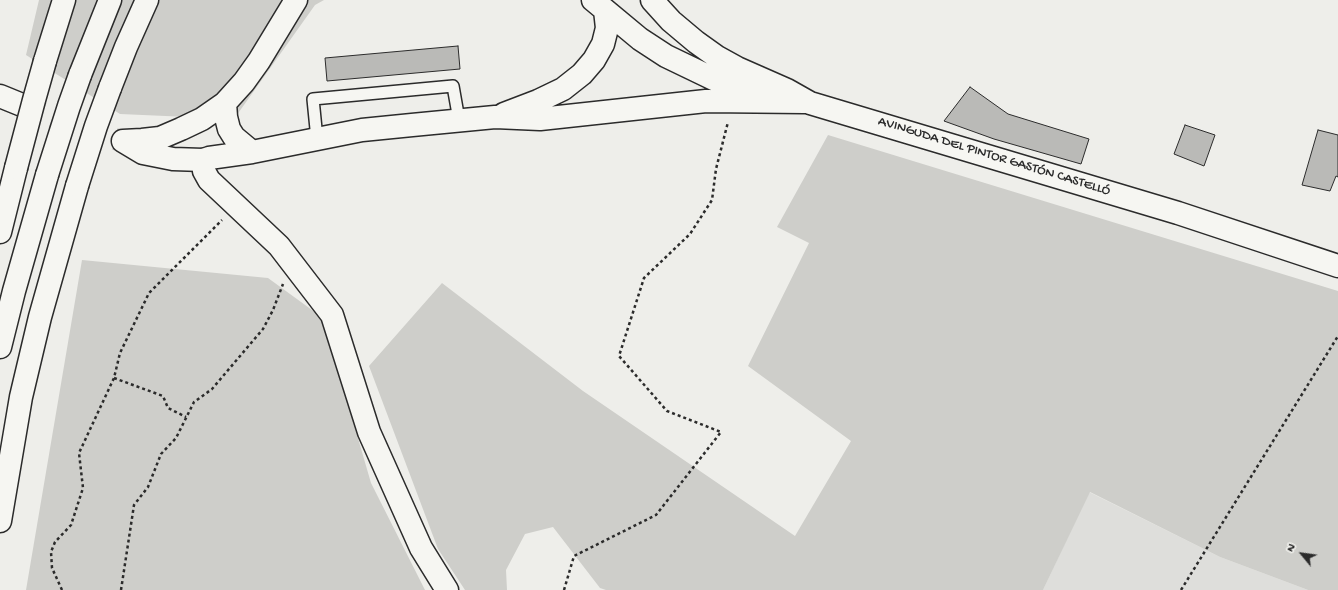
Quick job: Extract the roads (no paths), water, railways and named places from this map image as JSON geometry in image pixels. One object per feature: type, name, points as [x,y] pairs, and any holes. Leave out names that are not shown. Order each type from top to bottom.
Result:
[{"type":"main road","points":[[0,232],[34,100],[64,0]]},
{"type":"main road","points":[[0,347],[14,291],[47,175],[80,75],[110,0]]},
{"type":"main road","points":[[0,521],[21,397],[40,317],[77,186],[96,126],[126,46],[147,0]]},
{"type":"main road","points":[[252,152],[234,136],[229,129],[224,102],[244,82],[259,61],[296,0]]},
{"type":"main road","name":"AVINGUDA DEL PINTOR GASTÓN CASTELLÓ","points":[[652,0],[671,21],[696,42],[717,56],[737,68],[810,102],[1178,213],[1338,266]]},
{"type":"main road","name":"AVINGUDA DEL PINTOR GASTÓN CASTELLÓ","points":[[599,5],[640,39],[666,56],[720,82],[747,92],[786,102]]},
{"type":"main road","name":"AVINGUDA DEL PINTOR GASTÓN CASTELLÓ","points":[[495,117],[538,101],[563,89],[582,74],[594,60],[602,44],[607,28],[599,5]]},
{"type":"main road","name":"AVINGUDA DEL PINTOR GASTÓN CASTELLÓ","points":[[224,102],[202,119],[160,138],[148,140],[123,140],[143,153],[173,159],[203,160],[252,152],[362,130],[459,120],[495,117],[540,119],[706,101],[810,102]]},
{"type":"main road","points":[[203,160],[204,171],[209,180],[279,246],[332,315],[369,432],[421,548],[447,590]]},
{"type":"main road","name":"AVINGUDA DEL PINTOR GASTÓN CASTELLÓ","points":[[1178,213],[1338,254]]},
{"type":"lane","points":[[317,139],[312,99],[453,86],[459,120]]},
{"type":"tunnel","points":[[22,105],[87,131],[123,141]]}]
